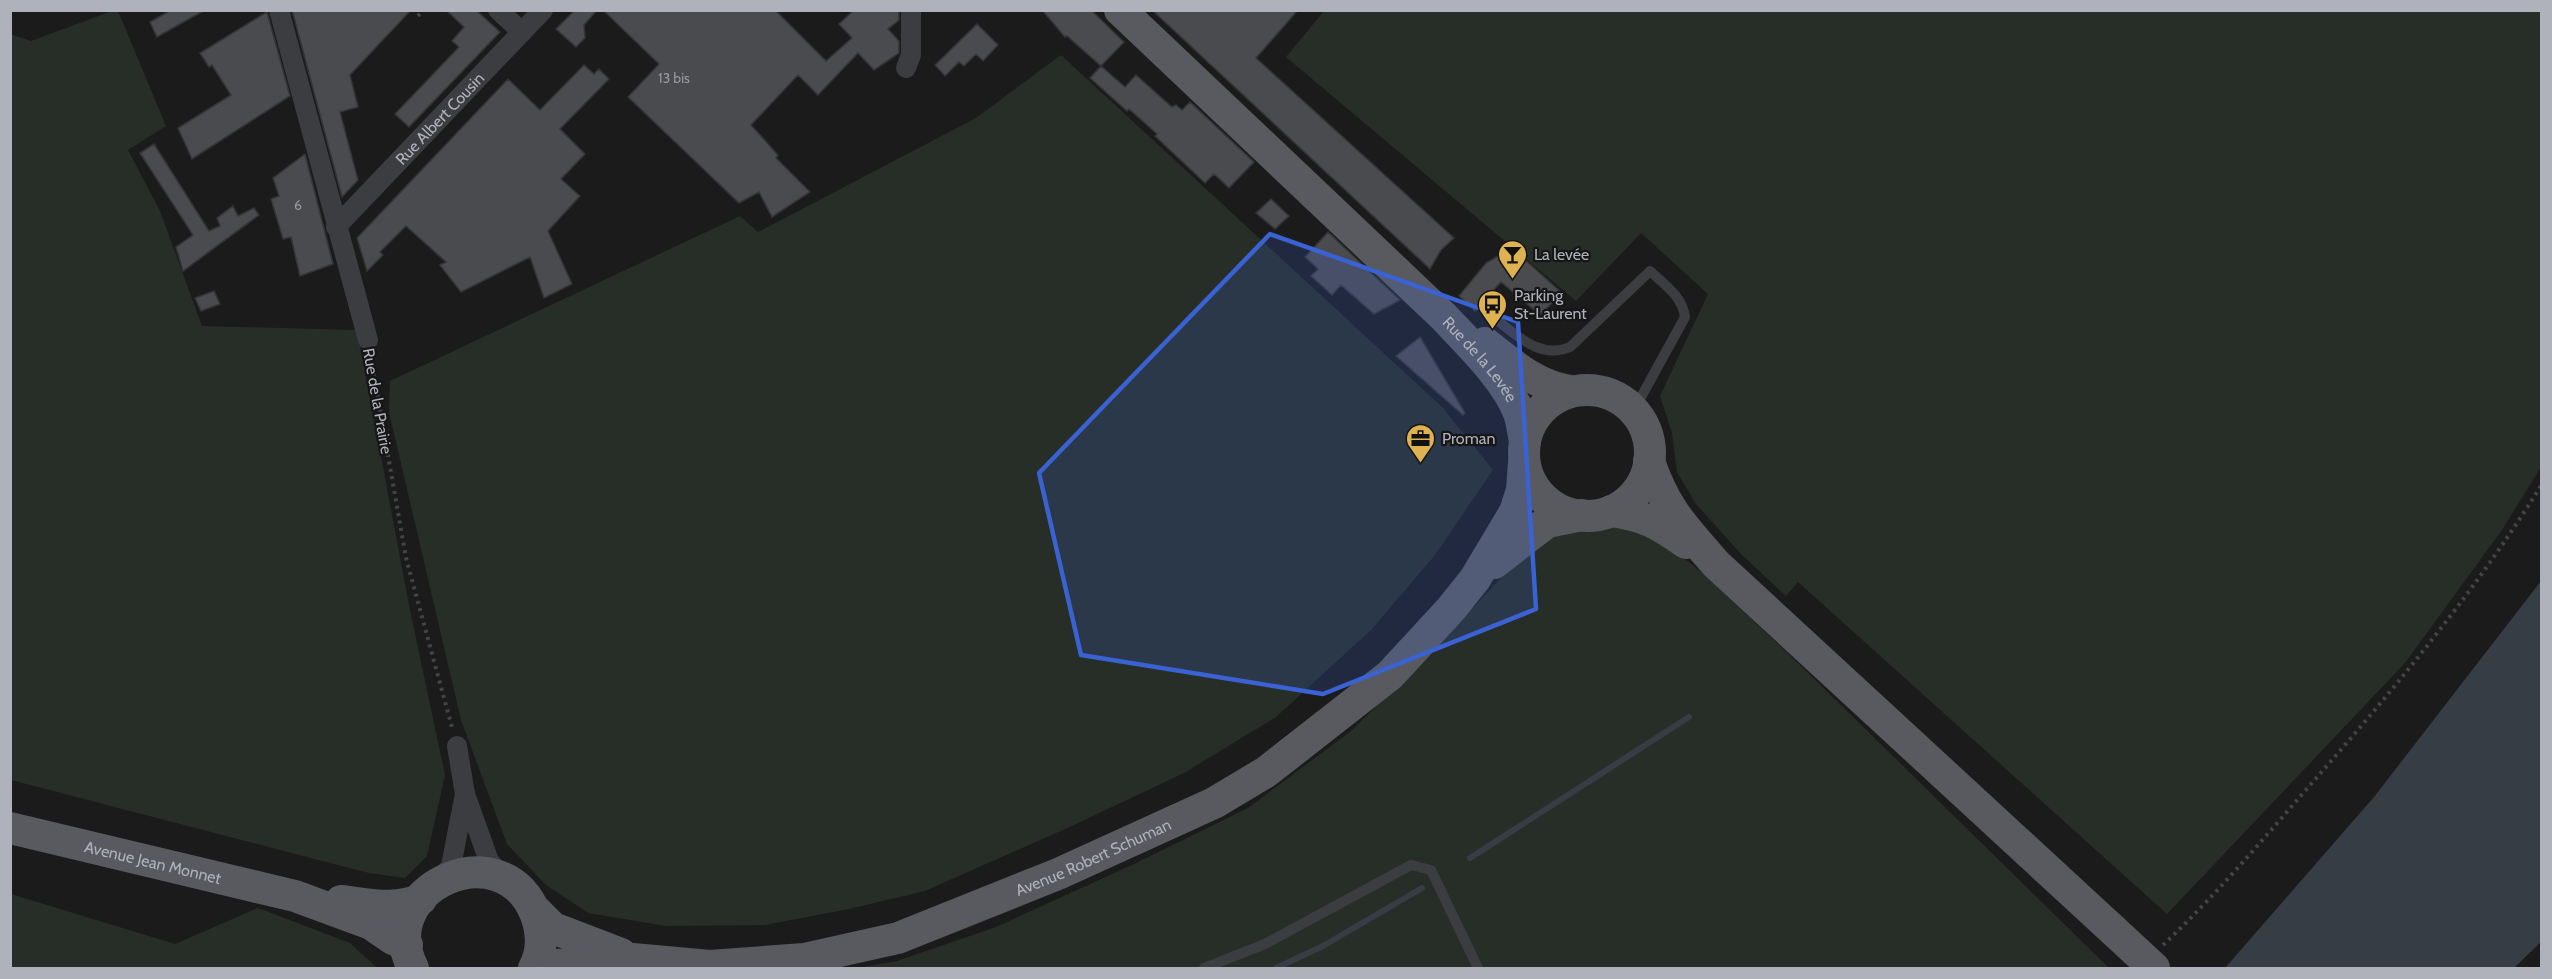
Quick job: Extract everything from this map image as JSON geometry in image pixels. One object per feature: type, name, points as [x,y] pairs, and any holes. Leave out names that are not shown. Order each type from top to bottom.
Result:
[{"type":"main road","points":[[1120,10],[1444,317]]},
{"type":"main road","name":"Rue de la Levée","points":[[1444,317],[1484,342],[1527,376],[1555,389],[1570,391]]},
{"type":"main road","name":"Rue de la Levée","points":[[1444,317],[1503,385],[1519,413],[1524,452]]},
{"type":"main road","points":[[1716,564],[1657,523],[1632,514],[1568,513],[1542,497],[1531,482],[1524,452],[1530,425],[1540,410],[1554,398],[1570,391],[1587,389],[1604,392],[1620,399],[1634,411],[1649,443],[1649,461],[1658,489],[1672,514],[1716,564],[2150,965]]},
{"type":"main road","name":"Avenue Robert Schuman","points":[[1475,579],[1515,512],[1522,490],[1524,452]]},
{"type":"main road","points":[[1596,513],[1624,504],[1635,494],[1649,461]]},
{"type":"main road","name":"Avenue Robert Schuman","points":[[551,969],[558,965],[633,958],[710,966],[804,959],[898,938],[1058,874],[1214,803],[1266,772],[1390,675],[1475,579],[1521,539],[1547,522],[1596,513]]},
{"type":"main road","name":"Avenue Jean Monnet","points":[[10,828],[295,896],[371,924],[393,939],[410,957]]},
{"type":"main road","name":"Avenue Jean Monnet","points":[[295,896],[378,905],[406,905],[453,875],[489,874],[507,881]]},
{"type":"main road","name":"Avenue Robert Schuman","points":[[507,881],[522,893],[553,928],[633,958]]},
{"type":"main road","points":[[410,957],[408,926],[413,910],[429,891]]},
{"type":"main road","points":[[533,908],[540,926],[541,944],[534,969]]},
{"type":"street","name":"Rue de la Prairie","points":[[279,10],[368,340]]},
{"type":"street","points":[[498,10],[522,32]]},
{"type":"street","name":"Rue Albert Cousin","points":[[336,227],[543,10]]},
{"type":"street","points":[[906,68],[911,55],[911,10]]},
{"type":"street","points":[[457,746],[465,794],[489,861],[507,881]]},
{"type":"street","points":[[429,891],[451,866],[465,794]]},
{"type":"lane","points":[[1494,318],[1529,345],[1558,352],[1570,347],[1650,271],[1677,296],[1683,307],[1684,317],[1634,411]]},
{"type":"lane","points":[[1204,969],[1265,944],[1411,865],[1431,870],[1479,969]]},
{"type":"path","points":[[418,16],[423,10]]},
{"type":"path","name":"Rue de la Prairie","points":[[368,340],[406,558],[457,746]]},
{"type":"path","points":[[2150,965],[2370,717],[2441,629],[2517,524],[2541,484]]},
{"type":"highlighted area","points":[[1270,234],[1518,322],[1536,609],[1323,694],[1081,655],[1039,473]]},
{"type":"shaded area","points":[[112,11],[118,11],[166,126],[128,150],[160,211],[202,326],[357,330],[410,610],[445,775],[427,856],[405,878],[369,873],[11,780],[10,34],[31,41]]},
{"type":"shaded area","points":[[1324,11],[2541,11],[2541,467],[2502,530],[2405,663],[2167,914],[1798,582],[1786,596],[1741,554],[1696,504],[1677,472],[1672,433],[1660,396],[1708,294],[1641,233],[1576,301],[1286,57]]},
{"type":"shaded area","points":[[1061,55],[1442,407],[1493,470],[1435,555],[1371,630],[1276,717],[1184,773],[925,891],[849,909],[765,925],[666,926],[588,913],[546,885],[507,844],[461,720],[389,412],[390,381],[740,216],[758,232],[976,118]]},
{"type":"shaded area","points":[[1624,525],[1648,530],[1705,575],[2109,968],[857,968],[897,961],[996,927],[1134,864],[1248,808],[1351,731],[1425,658],[1539,538],[1568,528],[1592,531]]},
{"type":"shaded area","points":[[2541,581],[2541,942],[2514,968],[2225,968],[2374,797]]},
{"type":"shaded area","points":[[11,894],[175,944],[258,908],[350,943],[377,968],[12,968]]},
{"type":"building","points":[[171,10],[205,10],[157,37],[150,22]]},
{"type":"building","points":[[292,10],[411,10],[350,75],[358,107],[340,112],[358,180],[342,197]]},
{"type":"building","points":[[446,10],[476,10],[500,32],[409,127],[395,114],[459,47],[452,41],[464,27]]},
{"type":"building","points":[[575,10],[597,10],[584,25],[585,38],[576,47],[556,29]]},
{"type":"building","points":[[603,10],[775,10],[826,61],[852,38],[839,24],[854,10],[899,10],[899,20],[888,29],[899,41],[899,53],[874,70],[858,53],[818,95],[798,75],[751,125],[778,155],[776,158],[810,192],[772,217],[759,192],[739,203],[628,97],[659,64]]},
{"type":"building","points":[[1042,10],[1091,10],[1124,42],[1101,66],[1067,36],[1065,37]]},
{"type":"building","points":[[1152,10],[1298,10],[1256,58],[1454,238],[1441,250],[1430,269]]},
{"type":"building","points":[[267,12],[290,96],[192,159],[178,128],[231,95],[212,65],[209,67],[200,53]]},
{"type":"building","points":[[977,24],[998,45],[983,61],[976,54],[964,66],[959,62],[945,76],[935,65]]},
{"type":"building","points":[[584,65],[594,74],[599,69],[609,79],[560,129],[585,154],[561,179],[580,196],[548,231],[572,284],[544,298],[530,257],[461,292],[440,265],[446,262],[406,226],[380,252],[383,255],[367,271],[357,238],[508,79],[540,110]]},
{"type":"building","points":[[1101,66],[1125,87],[1136,75],[1172,107],[1176,105],[1182,110],[1190,102],[1254,162],[1229,188],[1214,174],[1205,183],[1155,136],[1157,134],[1090,78]]},
{"type":"building","points":[[154,144],[209,231],[220,226],[217,218],[233,206],[238,216],[254,208],[259,215],[183,271],[176,247],[193,235],[140,153]]},
{"type":"building","points":[[305,154],[333,264],[300,276],[291,237],[283,239],[271,199],[279,196],[273,178]]},
{"type":"building","points":[[1271,199],[1289,216],[1275,229],[1256,213]]},
{"type":"building","points":[[1328,232],[1400,300],[1374,314],[1341,285],[1332,295],[1311,276],[1318,269],[1305,257]]},
{"type":"building","points":[[1512,248],[1562,293],[1540,315],[1501,282],[1475,311],[1459,296],[1486,263]]},
{"type":"building","points":[[214,291],[220,304],[201,311],[195,298]]},
{"type":"building","points":[[1420,337],[1465,413],[1463,415],[1396,356]]},
{"type":"waterway","points":[[1470,858],[1689,717]]},
{"type":"waterway","points":[[1276,968],[1323,946],[1422,888]]},
{"type":"place","name":"La levée","points":[[1513,280]]},
{"type":"place","name":"Parking St-Laurent","points":[[1493,330]]},
{"type":"place","name":"Proman","points":[[1421,464]]}]
